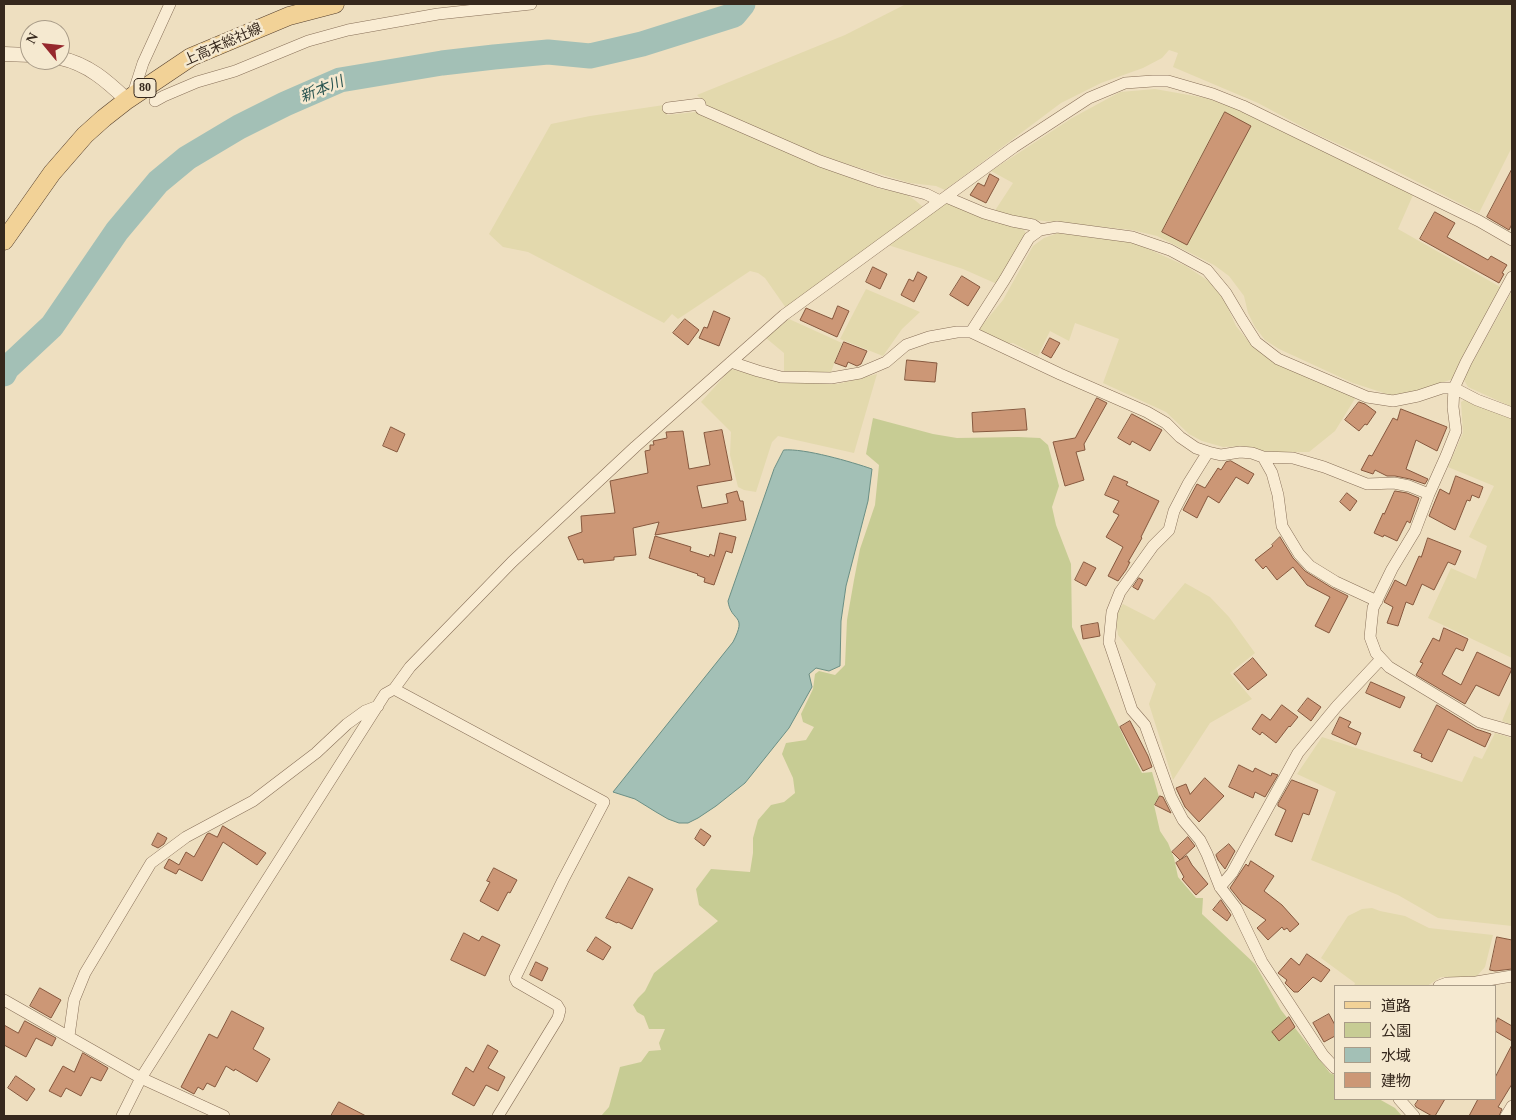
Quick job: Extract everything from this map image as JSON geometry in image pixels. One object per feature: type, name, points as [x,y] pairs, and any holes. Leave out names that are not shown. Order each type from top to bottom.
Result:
[{"type":"main road","name":"上高末総社線","points":[[4,242],[52,173],[85,135],[130,98],[191,57],[289,16],[335,4]]},
{"type":"street","points":[[70,60],[90,68],[130,98],[143,63],[170,4]]},
{"type":"street","points":[[155,102],[164,96],[198,82],[235,72],[308,41],[348,30],[438,14],[531,4]]},
{"type":"street","points":[[4,54],[20,55]]},
{"type":"street","points":[[122,1116],[141,1078],[385,694],[394,689],[410,667],[512,562],[635,447],[784,315],[1014,147],[1089,98],[1125,83],[1153,81],[1168,82],[1213,94],[1243,106],[1461,212],[1512,240]]},
{"type":"street","points":[[668,108],[700,104],[701,109],[820,161],[880,182],[943,199],[1012,221],[1033,225],[1040,230]]},
{"type":"street","points":[[971,332],[1005,279],[1028,238],[1040,230],[1057,227],[1132,237],[1170,250],[1207,270],[1226,293],[1256,342],[1278,359],[1367,397],[1393,401],[1418,396],[1442,388],[1454,388],[1477,400],[1512,413]]},
{"type":"street","points":[[1512,277],[1454,388],[1453,407],[1456,431],[1415,531],[1392,569],[1373,608],[1370,637],[1376,653],[1389,667],[1480,722],[1512,731]]},
{"type":"street","points":[[732,362],[781,377],[830,378],[860,372],[886,362],[906,345],[929,337],[957,332],[971,332],[1147,412],[1166,423],[1180,437],[1196,448],[1221,455],[1240,452],[1252,453],[1263,457],[1293,458],[1324,467],[1367,484],[1394,483],[1409,486],[1429,494]]},
{"type":"street","points":[[1208,452],[1174,511],[1169,530],[1153,546],[1120,592],[1112,612],[1108,642],[1132,710],[1145,726],[1171,797],[1184,820],[1200,840],[1208,854],[1220,887],[1236,908],[1262,962],[1323,1055],[1334,1067]]},
{"type":"street","points":[[1263,457],[1272,473],[1278,495],[1282,526],[1300,554],[1310,566],[1336,582],[1377,601]]},
{"type":"street","points":[[1220,887],[1232,874],[1298,753],[1381,659]]},
{"type":"street","points":[[394,689],[604,802],[563,880],[516,978],[517,982],[557,1005],[560,1010],[558,1018],[498,1116]]},
{"type":"street","points":[[69,1036],[74,1000],[85,973],[151,863],[186,838],[254,801],[316,753],[347,724],[365,711],[378,706]]},
{"type":"street","points":[[1441,985],[1512,976]]},
{"type":"street","points":[[4,1000],[141,1078],[224,1116]]},
{"type":"street","points":[[1400,1100],[1414,1116]]},
{"type":"street","points":[[1506,1116],[1512,1106]]},
{"type":"shaded area","points":[[906,4],[1512,4],[1512,147],[1479,213],[1380,163],[1314,133],[1258,103],[1173,67],[1178,53],[1169,50],[1162,58],[1143,68],[1101,83],[1061,103],[945,190],[936,186],[910,183],[840,162],[783,141],[711,110],[697,95],[845,35]]},
{"type":"shaded area","points":[[1155,89],[1206,98],[1234,108],[1413,195],[1398,229],[1502,288],[1453,379],[1407,394],[1390,395],[1353,383],[1279,349],[1265,340],[1255,327],[1248,313],[1244,296],[1229,276],[1214,265],[1157,236],[1132,230],[1007,217],[994,212],[1013,183],[991,171],[1072,118],[1120,92]]},
{"type":"shaded area","points":[[664,105],[667,115],[696,112],[877,188],[906,194],[923,207],[786,308],[765,278],[758,273],[750,271],[678,319],[672,314],[664,323],[528,252],[503,247],[489,234],[551,124]]},
{"type":"shaded area","points":[[946,202],[996,223],[1021,226],[1026,233],[997,284],[963,269],[888,245]]},
{"type":"shaded area","points":[[1058,233],[1135,243],[1186,266],[1210,282],[1225,301],[1236,326],[1254,348],[1286,368],[1356,397],[1335,431],[1309,452],[1257,452],[1246,446],[1223,447],[1202,441],[1189,434],[1166,412],[1103,383],[1119,339],[1075,323],[1069,341],[1050,331],[1038,356],[1013,343],[1006,343],[978,330],[1003,300],[1033,246],[1044,238]]},
{"type":"shaded area","points":[[866,289],[920,312],[902,329],[883,356],[840,339]]},
{"type":"shaded area","points":[[1512,291],[1512,407],[1468,387],[1464,380]]},
{"type":"shaded area","points":[[789,319],[842,343],[831,372],[784,372],[784,353],[766,338]]},
{"type":"shaded area","points":[[731,369],[769,379],[838,384],[877,374],[854,453],[778,436],[772,442],[756,492],[738,487],[730,455],[731,432],[701,402]]},
{"type":"shaded area","points":[[1466,399],[1512,418],[1512,658],[1428,618],[1451,568],[1476,579],[1487,546],[1469,537],[1494,486],[1448,467],[1463,433],[1461,402]]},
{"type":"shaded area","points":[[1185,583],[1210,597],[1229,617],[1255,653],[1230,673],[1252,699],[1210,723],[1173,780],[1149,704],[1156,684],[1118,635],[1116,621],[1117,612],[1123,604],[1154,620]]},
{"type":"shaded area","points":[[1512,697],[1512,725],[1502,721]]},
{"type":"shaded area","points":[[1495,733],[1512,738],[1512,926],[1438,918],[1398,895],[1311,860],[1336,792],[1297,774],[1322,737],[1462,782],[1474,756],[1482,759]]},
{"type":"shaded area","points":[[1372,908],[1405,916],[1429,928],[1493,935],[1485,967],[1476,977],[1441,977],[1429,985],[1354,985],[1355,983],[1321,958],[1348,916],[1362,909]]},
{"type":"green space","points":[[873,418],[933,434],[957,438],[1040,438],[1048,445],[1059,486],[1052,507],[1056,525],[1071,564],[1072,627],[1142,773],[1152,772],[1159,797],[1154,805],[1160,831],[1168,843],[1174,858],[1178,877],[1196,898],[1203,898],[1202,914],[1255,964],[1281,1010],[1330,1073],[1334,1075],[1334,1100],[1381,1100],[1395,1108],[1402,1116],[601,1116],[609,1107],[620,1067],[641,1062],[649,1051],[661,1050],[659,1043],[665,1029],[649,1029],[644,1016],[637,1012],[633,1005],[645,991],[654,973],[718,921],[699,905],[696,889],[711,869],[750,872],[753,838],[758,820],[771,805],[784,802],[795,793],[793,778],[782,754],[786,743],[806,740],[814,727],[803,722],[801,714],[813,689],[815,674],[819,671],[835,675],[845,665],[847,620],[860,549],[875,505],[879,465],[866,454]]},
{"type":"water","points":[[784,450],[815,453],[872,469],[868,501],[846,586],[841,621],[840,666],[829,671],[816,668],[809,674],[812,687],[789,728],[745,783],[698,818],[688,823],[679,823],[668,819],[635,799],[613,792],[733,642],[739,622],[732,613],[728,601],[774,469]]},
{"type":"building","points":[[1225,112],[1251,126],[1187,245],[1162,232]]},
{"type":"building","points":[[1512,169],[1512,224],[1509,230],[1487,217]]},
{"type":"building","points":[[990,174],[999,179],[986,203],[970,195],[978,183],[984,186]]},
{"type":"building","points":[[1435,212],[1455,223],[1447,237],[1488,260],[1491,256],[1507,265],[1499,283],[1420,239]]},
{"type":"building","points":[[873,267],[887,274],[880,289],[866,282]]},
{"type":"building","points":[[918,272],[927,277],[914,302],[901,295],[909,279],[913,281]]},
{"type":"building","points":[[962,276],[980,287],[968,306],[950,295]]},
{"type":"building","points":[[838,306],[849,311],[837,337],[800,320],[806,308],[832,319]]},
{"type":"building","points":[[714,311],[730,318],[719,346],[699,338],[704,327],[707,328]]},
{"type":"building","points":[[685,319],[699,330],[688,345],[673,333]]},
{"type":"building","points":[[1050,338],[1060,343],[1051,358],[1042,353]]},
{"type":"building","points":[[844,342],[867,351],[861,364],[857,366],[848,362],[846,367],[835,363]]},
{"type":"building","points":[[907,360],[937,363],[935,382],[905,380]]},
{"type":"building","points":[[1097,398],[1107,403],[1084,444],[1085,450],[1076,452],[1084,480],[1065,486],[1053,442],[1075,438]]},
{"type":"building","points":[[1359,402],[1376,412],[1367,425],[1365,424],[1359,431],[1345,420]]},
{"type":"building","points":[[1025,409],[1027,430],[973,432],[972,413]]},
{"type":"building","points":[[1401,409],[1447,427],[1437,451],[1416,440],[1406,469],[1428,479],[1425,484],[1410,479],[1387,476],[1375,470],[1373,474],[1361,470],[1369,455],[1372,456],[1393,418],[1397,420]]},
{"type":"building","points":[[1132,414],[1162,430],[1150,451],[1132,441],[1130,445],[1118,438]]},
{"type":"building","points":[[391,427],[405,434],[397,452],[383,446]]},
{"type":"building","points":[[722,430],[732,480],[697,486],[702,508],[728,503],[726,494],[737,491],[740,501],[743,501],[746,520],[655,535],[659,522],[633,528],[636,555],[614,557],[614,560],[584,563],[583,559],[578,560],[568,537],[582,532],[581,516],[615,513],[610,481],[648,473],[645,451],[650,450],[650,445],[654,445],[653,441],[667,438],[666,432],[683,431],[689,469],[710,465],[704,433]]},
{"type":"building","points":[[1231,461],[1254,474],[1248,484],[1236,477],[1219,503],[1208,496],[1197,518],[1183,510],[1197,484],[1205,488],[1218,468],[1221,470],[1226,462]]},
{"type":"building","points":[[1114,476],[1128,482],[1126,485],[1159,501],[1142,538],[1128,562],[1130,562],[1126,570],[1118,581],[1108,576],[1123,547],[1106,537],[1119,515],[1113,512],[1119,501],[1105,495]]},
{"type":"building","points":[[1456,476],[1483,487],[1479,498],[1472,495],[1470,501],[1467,500],[1455,530],[1429,516],[1440,489],[1449,494]]},
{"type":"building","points":[[1395,491],[1419,498],[1410,523],[1407,521],[1397,541],[1374,533]]},
{"type":"building","points":[[1347,493],[1357,501],[1350,511],[1340,502]]},
{"type":"building","points":[[720,533],[736,537],[732,553],[726,551],[714,585],[704,582],[705,578],[698,574],[649,558],[655,536],[691,547],[690,551],[709,557],[710,554],[714,556]]},
{"type":"building","points":[[1280,537],[1293,558],[1305,571],[1348,596],[1329,633],[1315,626],[1330,597],[1307,585],[1293,567],[1277,580],[1266,566],[1263,569],[1255,560],[1273,546]]},
{"type":"building","points":[[1428,538],[1461,551],[1455,565],[1448,562],[1434,590],[1422,584],[1413,605],[1406,602],[1398,626],[1387,623],[1393,607],[1384,602],[1395,580],[1406,586],[1419,556],[1421,557]]},
{"type":"building","points":[[1084,562],[1096,568],[1086,586],[1075,580]]},
{"type":"building","points":[[1139,578],[1143,580],[1138,590],[1133,587]]},
{"type":"building","points":[[1098,623],[1100,636],[1083,639],[1081,626]]},
{"type":"building","points":[[1444,628],[1468,639],[1463,651],[1456,648],[1442,674],[1461,685],[1477,652],[1512,669],[1499,696],[1476,685],[1465,704],[1416,675],[1423,663],[1420,662],[1433,638],[1439,641]]},
{"type":"building","points":[[1253,658],[1267,675],[1248,690],[1234,674]]},
{"type":"building","points":[[1371,682],[1405,697],[1400,708],[1366,693]]},
{"type":"building","points":[[1308,698],[1321,707],[1311,721],[1298,711]]},
{"type":"building","points":[[1282,705],[1298,717],[1276,743],[1262,732],[1260,735],[1252,729],[1262,714],[1270,720]]},
{"type":"building","points":[[1437,705],[1476,729],[1491,734],[1485,747],[1448,729],[1432,762],[1421,757],[1422,754],[1414,751]]},
{"type":"building","points":[[1340,717],[1351,722],[1348,727],[1361,733],[1356,745],[1332,734]]},
{"type":"building","points":[[1130,721],[1152,767],[1143,771],[1120,727]]},
{"type":"building","points":[[1239,765],[1253,772],[1255,768],[1271,776],[1272,773],[1278,775],[1265,797],[1255,792],[1253,798],[1229,787]]},
{"type":"building","points":[[1205,778],[1224,796],[1199,822],[1185,807],[1176,788],[1186,784],[1190,794]]},
{"type":"building","points":[[1292,780],[1318,790],[1309,815],[1303,813],[1292,842],[1275,835],[1286,810],[1278,806],[1278,804]]},
{"type":"building","points":[[1160,796],[1163,797],[1171,813],[1155,805]]},
{"type":"building","points":[[223,826],[266,853],[257,865],[223,842],[202,881],[179,869],[176,874],[164,868],[169,859],[179,865],[186,852],[194,857],[207,834],[209,833],[217,837]]},
{"type":"building","points":[[701,829],[711,836],[704,846],[695,839]]},
{"type":"building","points":[[158,833],[167,838],[164,844],[158,848],[152,845]]},
{"type":"building","points":[[1188,837],[1195,846],[1180,860],[1172,852]]},
{"type":"building","points":[[1229,844],[1235,851],[1225,869],[1216,855]]},
{"type":"building","points":[[1187,856],[1208,884],[1196,895],[1182,879],[1184,877],[1176,863]]},
{"type":"building","points":[[1251,861],[1274,876],[1264,891],[1282,905],[1299,924],[1290,932],[1287,928],[1284,930],[1282,927],[1268,940],[1257,928],[1266,920],[1242,903],[1230,888],[1246,864],[1248,866]]},
{"type":"building","points":[[494,868],[517,880],[498,911],[480,901],[490,882],[487,881]]},
{"type":"building","points":[[629,877],[653,889],[632,929],[606,918]]},
{"type":"building","points":[[1221,900],[1231,915],[1227,921],[1213,910]]},
{"type":"building","points":[[464,933],[479,941],[482,936],[500,945],[485,976],[451,960]]},
{"type":"building","points":[[596,937],[611,947],[603,960],[587,951]]},
{"type":"building","points":[[1497,937],[1512,940],[1512,969],[1490,970]]},
{"type":"building","points":[[1307,954],[1330,970],[1321,982],[1313,977],[1298,992],[1294,992],[1285,983],[1287,980],[1278,973],[1291,958],[1299,965]]},
{"type":"building","points":[[536,962],[548,968],[542,981],[530,975]]},
{"type":"building","points":[[40,988],[61,1000],[51,1018],[30,1006]]},
{"type":"building","points":[[232,1011],[264,1028],[253,1049],[270,1059],[257,1082],[226,1066],[215,1087],[207,1083],[203,1090],[198,1087],[194,1094],[181,1087],[209,1034],[217,1038]]},
{"type":"building","points":[[1329,1014],[1334,1023],[1334,1037],[1324,1042],[1313,1023]]},
{"type":"building","points":[[1289,1017],[1295,1027],[1279,1041],[1272,1032]]},
{"type":"building","points":[[1498,1018],[1512,1026],[1512,1041],[1496,1032]]},
{"type":"building","points":[[25,1021],[56,1038],[52,1046],[36,1038],[26,1057],[4,1045],[4,1025],[18,1033]]},
{"type":"building","points":[[488,1045],[498,1051],[488,1068],[505,1077],[498,1091],[486,1085],[474,1106],[452,1094],[466,1067],[473,1072]]},
{"type":"building","points":[[1512,1045],[1512,1084],[1498,1107],[1502,1109],[1499,1116],[1469,1116],[1477,1100],[1496,1100],[1496,1076]]},
{"type":"building","points":[[83,1053],[108,1068],[101,1081],[91,1077],[81,1096],[66,1088],[61,1097],[49,1091],[63,1066],[74,1072]]},
{"type":"building","points":[[16,1076],[35,1089],[27,1101],[8,1088]]},
{"type":"building","points":[[1418,1100],[1444,1100],[1435,1116],[1415,1105]]},
{"type":"building","points":[[339,1102],[366,1116],[331,1116]]},
{"type":"waterway","name":"新本川","points":[[4,374],[7,368],[52,326],[117,231],[158,182],[187,158],[239,127],[340,80],[442,63],[494,57],[548,52],[590,56],[642,44],[734,15],[743,4]]}]
